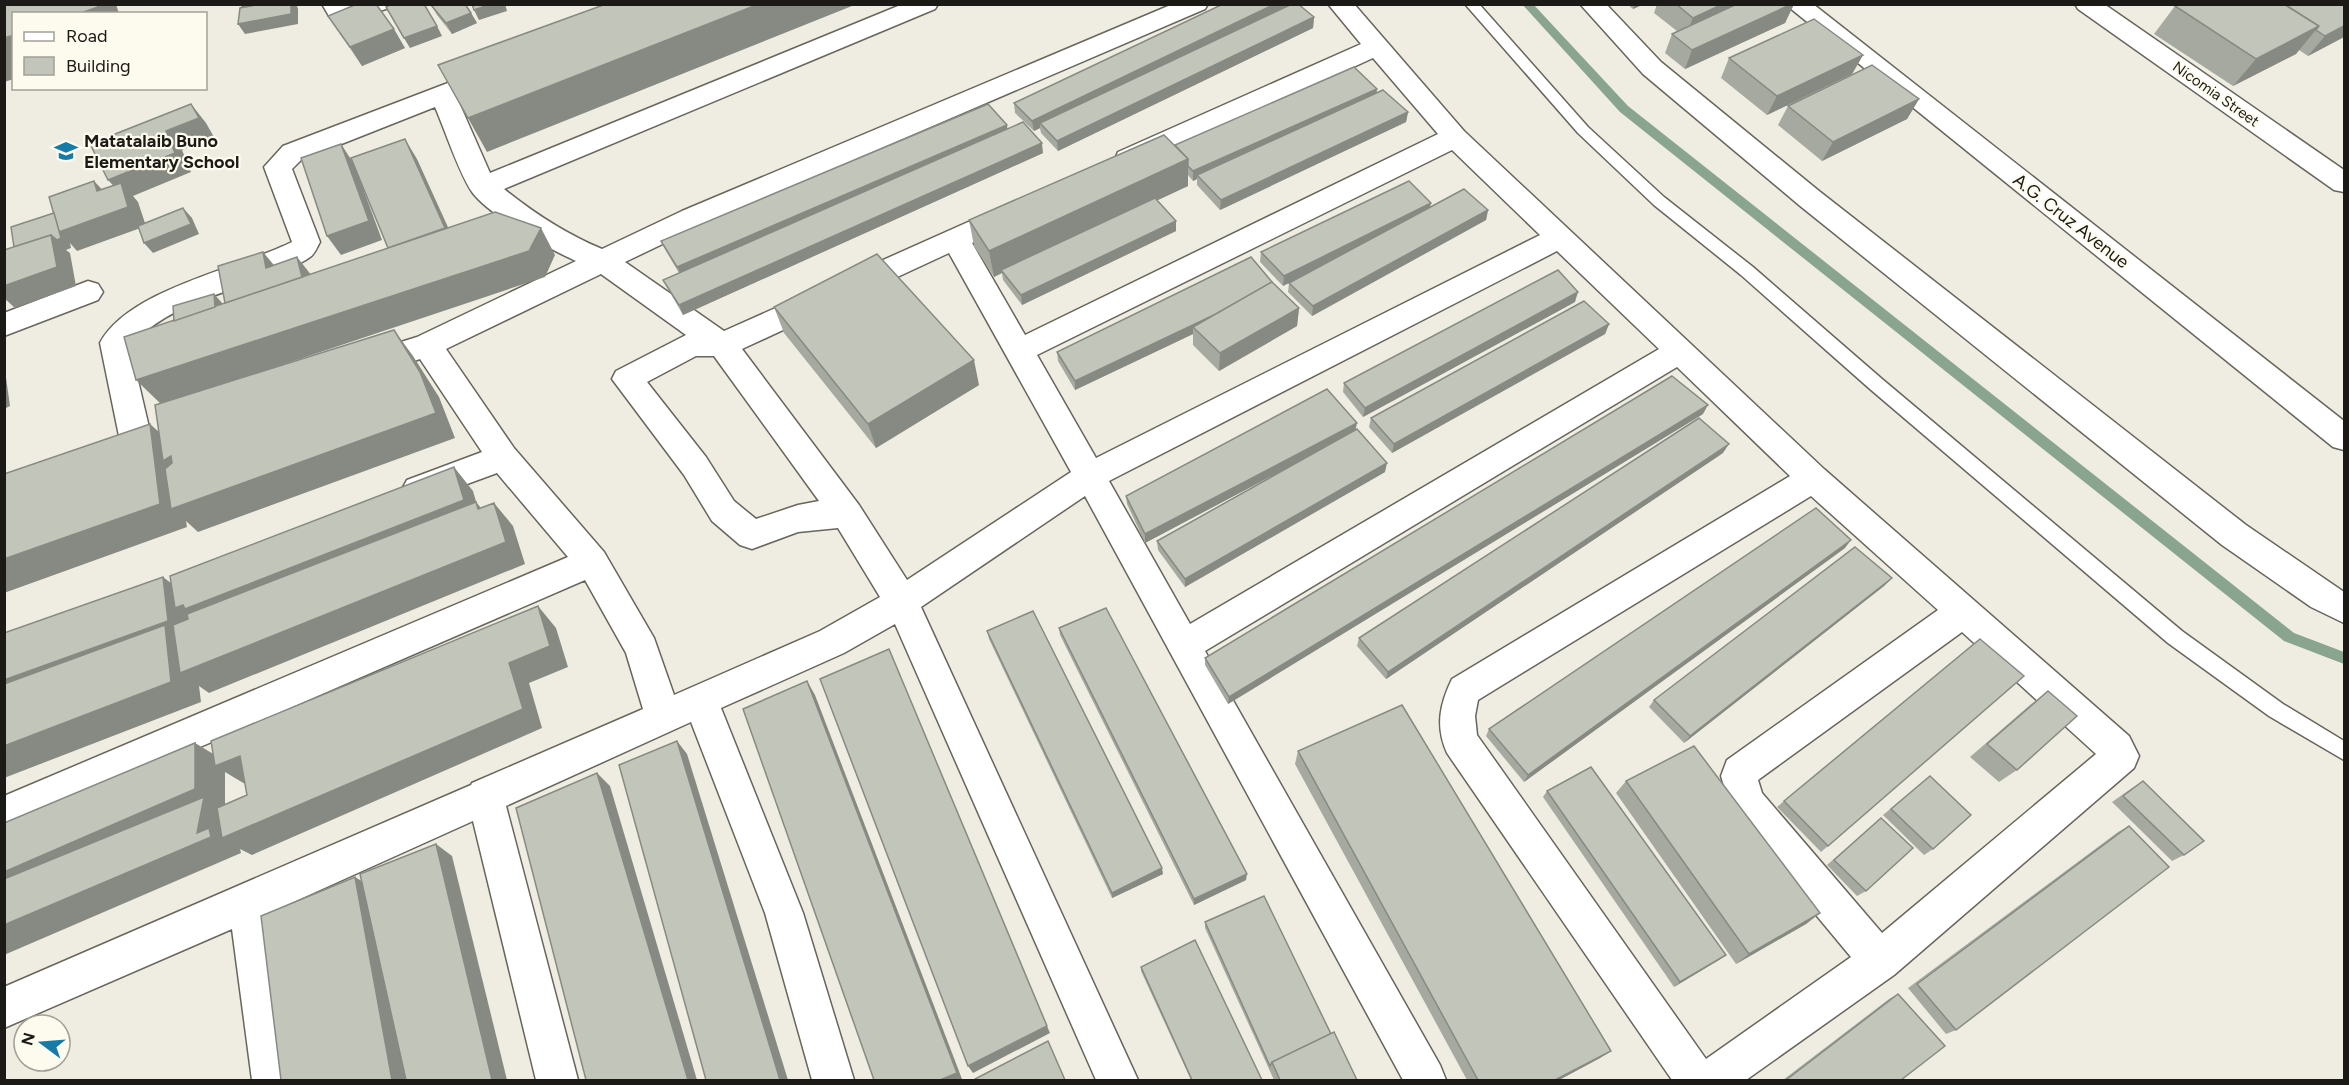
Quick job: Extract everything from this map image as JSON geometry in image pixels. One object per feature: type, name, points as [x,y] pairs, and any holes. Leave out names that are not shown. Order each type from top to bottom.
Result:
[{"type":"street","points":[[334,4],[335,9],[345,12],[377,4]]},
{"type":"street","points":[[483,187],[926,4]]},
{"type":"street","points":[[337,374],[427,345],[692,218],[1196,4]]},
{"type":"street","points":[[1340,4],[1455,137],[1813,478],[2116,748],[2121,756],[1880,961],[1711,1080]]},
{"type":"street","points":[[1592,4],[1652,68],[1809,198],[2234,535],[2323,597],[2344,608]]},
{"type":"street","name":"A.G. Cruz Avenue","points":[[1797,4],[2344,438]]},
{"type":"street","points":[[2095,10],[2130,4]]},
{"type":"street","name":"Nicomia Street","points":[[2095,10],[2344,183]]},
{"type":"street","points":[[1106,170],[1375,47]]},
{"type":"street","points":[[135,436],[115,343],[120,336],[155,309],[302,249],[306,242],[278,167],[287,156],[486,77]]},
{"type":"street","points":[[442,94],[483,187],[519,216],[563,244],[604,262],[722,345],[847,515],[902,602],[1117,1080]]},
{"type":"street","points":[[1019,351],[1455,137]]},
{"type":"street","points":[[847,515],[821,513],[794,519],[752,535],[723,511],[695,466],[627,380],[692,345],[722,345],[1041,199]]},
{"type":"street","points":[[4,1008],[248,903],[485,795],[832,642],[902,602],[1090,476],[1560,237]]},
{"type":"street","points":[[955,238],[1090,476],[1425,1080]]},
{"type":"street","points":[[4,325],[88,292]]},
{"type":"street","points":[[427,345],[504,457],[592,562],[642,649],[663,717]]},
{"type":"street","points":[[1183,646],[1680,351]]},
{"type":"street","points":[[393,499],[504,457]]},
{"type":"street","points":[[1696,1080],[1460,741],[1456,716],[1458,703],[1464,690],[1813,478]]},
{"type":"street","points":[[4,814],[592,562]]},
{"type":"street","points":[[1880,961],[1746,802],[1739,776],[1740,772],[1964,611]]},
{"type":"street","points":[[699,701],[707,716],[784,913],[833,1080]]},
{"type":"street","points":[[485,795],[557,1080]]},
{"type":"street","points":[[248,903],[273,1080]]},
{"type":"lane","points":[[1471,4],[1583,130],[1659,201],[1747,271],[1876,384],[2175,637],[2276,710],[2344,751]]},
{"type":"building","points":[[4,4],[97,4],[98,7],[84,12],[12,12],[12,36],[4,38]]},
{"type":"building","points":[[261,4],[291,4],[291,14],[238,24],[240,8]]},
{"type":"building","points":[[357,4],[376,4],[394,29],[350,47],[328,16]]},
{"type":"building","points":[[392,4],[424,4],[437,26],[404,38],[386,7]]},
{"type":"building","points":[[465,4],[471,13],[446,23],[431,5]]},
{"type":"building","points":[[472,4],[491,4],[474,10]]},
{"type":"building","points":[[606,4],[759,4],[468,118],[438,65]]},
{"type":"building","points":[[1223,4],[1275,4],[1032,121],[1014,103]]},
{"type":"building","points":[[1292,4],[1298,4],[1314,17],[1057,141],[1040,123]]},
{"type":"building","points":[[1676,4],[1723,4],[1693,18]]},
{"type":"building","points":[[1737,4],[1792,4],[1692,50],[1672,34]]},
{"type":"building","points":[[2179,4],[2284,4],[2319,26],[2256,59],[2175,6]]},
{"type":"building","points":[[2284,4],[2344,4],[2344,26],[2325,36],[2316,30],[2319,26]]},
{"type":"building","points":[[1814,19],[1863,55],[1777,96],[1729,58]]},
{"type":"building","points":[[1872,65],[1919,99],[1833,142],[1788,106]]},
{"type":"building","points":[[1354,67],[1377,89],[1193,171],[1188,166],[1188,159],[1175,145]]},
{"type":"building","points":[[1383,90],[1408,112],[1221,200],[1197,175]]},
{"type":"building","points":[[191,104],[199,118],[166,131],[175,153],[108,180],[90,144]]},
{"type":"building","points":[[988,104],[1007,125],[677,267],[661,241]]},
{"type":"building","points":[[1023,122],[1042,143],[679,305],[663,280]]},
{"type":"building","points":[[1164,135],[1188,159],[989,251],[969,220]]},
{"type":"building","points":[[405,139],[445,228],[388,248],[351,158]]},
{"type":"building","points":[[341,144],[369,221],[327,236],[301,158]]},
{"type":"building","points":[[94,181],[97,191],[121,183],[128,207],[59,232],[49,197]]},
{"type":"building","points":[[1409,181],[1431,203],[1284,276],[1261,252]]},
{"type":"building","points":[[1464,189],[1488,210],[1313,306],[1289,283]]},
{"type":"building","points":[[1155,198],[1176,221],[1021,295],[1001,270]]},
{"type":"building","points":[[183,208],[191,224],[144,243],[138,226]]},
{"type":"building","points":[[495,212],[541,228],[529,251],[136,380],[124,337]]},
{"type":"building","points":[[54,213],[61,238],[57,240],[51,235],[14,247],[11,227]]},
{"type":"building","points":[[51,235],[57,267],[4,286],[4,250]]},
{"type":"building","points":[[263,252],[266,268],[297,257],[302,277],[225,303],[218,266]]},
{"type":"building","points":[[877,254],[974,360],[868,424],[774,307]]},
{"type":"building","points":[[1251,257],[1272,282],[1216,314],[1075,381],[1057,352]]},
{"type":"building","points":[[1558,270],[1578,292],[1365,408],[1344,383]]},
{"type":"building","points":[[1272,282],[1299,308],[1220,353],[1193,327]]},
{"type":"building","points":[[214,294],[215,307],[174,321],[173,306]]},
{"type":"building","points":[[1584,301],[1609,324],[1394,444],[1371,418]]},
{"type":"building","points":[[394,330],[420,372],[436,413],[171,509],[165,469],[172,463],[171,456],[163,461],[155,405]]},
{"type":"building","points":[[1672,376],[1708,405],[1229,697],[1205,658]]},
{"type":"building","points":[[1327,389],[1357,423],[1145,534],[1126,496]]},
{"type":"building","points":[[1699,418],[1729,444],[1388,672],[1359,638]]},
{"type":"building","points":[[150,424],[160,504],[4,559],[4,474]]},
{"type":"building","points":[[1357,429],[1387,463],[1185,579],[1157,541]]},
{"type":"building","points":[[454,467],[464,500],[185,609],[183,605],[175,608],[170,576]]},
{"type":"building","points":[[476,502],[478,509],[494,503],[506,542],[180,673],[173,625],[188,619],[187,614]]},
{"type":"building","points":[[1816,508],[1851,540],[1528,775],[1489,729]]},
{"type":"building","points":[[1855,547],[1892,578],[1690,736],[1654,700]]},
{"type":"building","points":[[163,577],[168,621],[4,680],[4,633]]},
{"type":"building","points":[[538,606],[550,646],[509,663],[523,709],[222,838],[217,808],[247,795],[240,756],[215,766],[211,741]]},
{"type":"building","points":[[1106,608],[1247,874],[1194,899],[1059,628]]},
{"type":"building","points":[[1033,611],[1162,868],[1112,893],[987,631]]},
{"type":"building","points":[[165,625],[171,682],[4,746],[4,684]]},
{"type":"building","points":[[1980,639],[2024,676],[1828,846],[1784,801]]},
{"type":"building","points":[[889,649],[1047,1026],[968,1066],[820,679]]},
{"type":"building","points":[[807,681],[957,1073],[940,1080],[874,1080],[743,709]]},
{"type":"building","points":[[2048,691],[2077,716],[2017,770],[1987,744]]},
{"type":"building","points":[[1402,705],[1611,1051],[1555,1080],[1478,1080],[1298,751]]},
{"type":"building","points":[[677,741],[780,1080],[706,1080],[619,765]]},
{"type":"building","points":[[195,743],[195,789],[4,872],[4,823]]},
{"type":"building","points":[[1694,746],[1820,913],[1749,954],[1626,781]]},
{"type":"building","points":[[1591,767],[1726,955],[1680,982],[1547,791]]},
{"type":"building","points":[[597,773],[688,1080],[586,1080],[516,808]]},
{"type":"building","points":[[1930,776],[1971,815],[1933,849],[1891,809]]},
{"type":"building","points":[[2143,781],[2204,841],[2184,855],[2123,796]]},
{"type":"building","points":[[204,797],[197,833],[209,828],[211,837],[4,925],[4,879]]},
{"type":"building","points":[[1881,818],[1913,848],[1866,891],[1834,860]]},
{"type":"building","points":[[2129,826],[2169,867],[1956,1030],[1917,984]]},
{"type":"building","points":[[436,844],[492,1080],[406,1080],[360,874]]},
{"type":"building","points":[[355,877],[392,1080],[281,1080],[261,916]]},
{"type":"building","points":[[1264,896],[1331,1034],[1272,1062],[1270,1066],[1205,922]]},
{"type":"building","points":[[1195,940],[1262,1080],[1192,1080],[1141,967]]},
{"type":"building","points":[[1898,994],[1945,1046],[1901,1080],[1786,1080]]},
{"type":"building","points":[[1334,1032],[1357,1080],[1280,1080],[1272,1062]]},
{"type":"building","points":[[1048,1041],[1065,1080],[975,1080],[975,1079]]},
{"type":"waterway","points":[[1527,4],[1624,109],[2289,637],[2344,658]]},
{"type":"place","name":"Matatalaib Buno Elementary School","points":[[66,151]]}]
